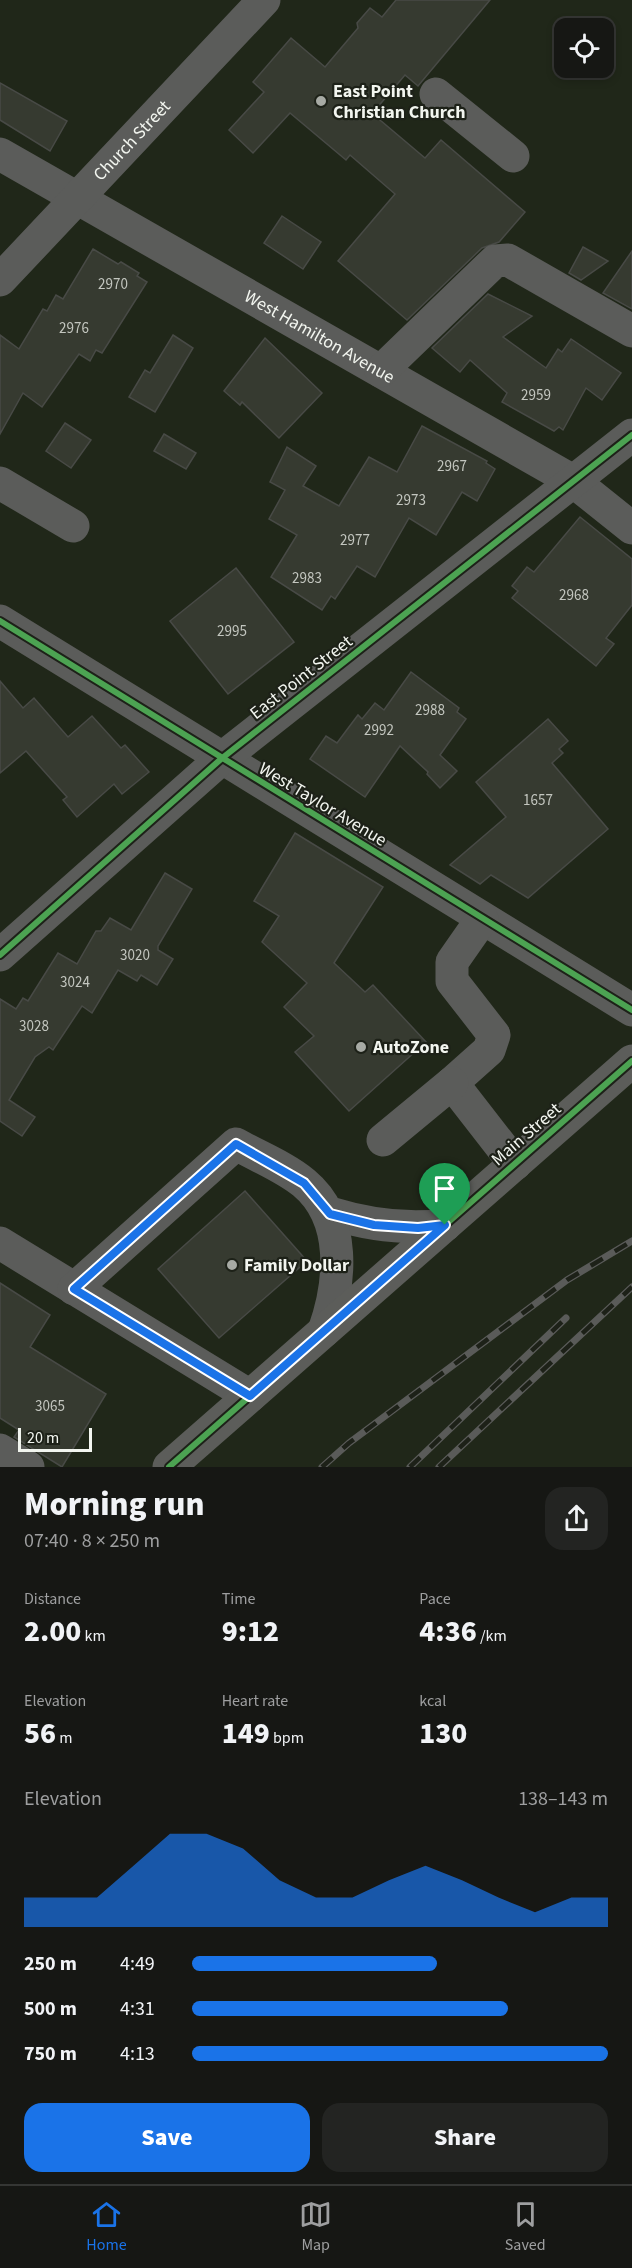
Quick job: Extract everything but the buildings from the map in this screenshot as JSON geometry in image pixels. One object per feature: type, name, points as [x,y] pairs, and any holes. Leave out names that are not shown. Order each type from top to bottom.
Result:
[{"type":"main road","name":"Main Street","points":[[169,1467],[632,1061]]},
{"type":"street","name":"Church Street","points":[[0,280],[264,0]]},
{"type":"street","points":[[436,94],[513,156]]},
{"type":"street","name":"West Hamilton Avenue","points":[[0,154],[573,481],[632,528]]},
{"type":"street","points":[[381,371],[495,261],[508,260],[632,331]]},
{"type":"street","name":"East Point Street","points":[[0,955],[221,759],[573,481],[627,447]]},
{"type":"street","points":[[0,483],[73,526]]},
{"type":"street","name":"West Taylor Avenue","points":[[0,621],[632,1010]]},
{"type":"street","points":[[383,1140],[489,1050],[494,1035],[452,981],[452,962],[482,919]]},
{"type":"street","points":[[452,1083],[515,1164]]},
{"type":"street","points":[[74,1289],[236,1144],[304,1183],[330,1214],[336,1250],[335,1285],[324,1330]]},
{"type":"street","points":[[330,1214],[374,1225],[418,1228],[445,1225]]},
{"type":"street","points":[[0,1243],[250,1396]]},
{"type":"street","points":[[0,1450],[28,1467]]},
{"type":"shaded area","points":[[0,0],[632,0],[632,1467],[0,1467]]},
{"type":"railway","points":[[322,1467],[349,1443],[567,1280],[632,1241]]},
{"type":"railway","points":[[439,1467],[632,1287]]},
{"type":"railway","points":[[410,1467],[566,1318]]},
{"type":"cycle path","points":[[0,955],[221,759],[632,435]]},
{"type":"cycle path","points":[[0,621],[632,1010]]},
{"type":"cycle path","points":[[169,1467],[632,1061]]},
{"type":"place","name":"East Point Christian Church","points":[[321,101]]},
{"type":"place","name":"AutoZone","points":[[361,1047]]},
{"type":"place","name":"Family Dollar","points":[[232,1265]]},
{"type":"route","points":[[236,1144],[304,1183],[330,1214],[374,1225],[418,1228],[445,1225],[250,1396],[74,1289],[236,1144]]}]
